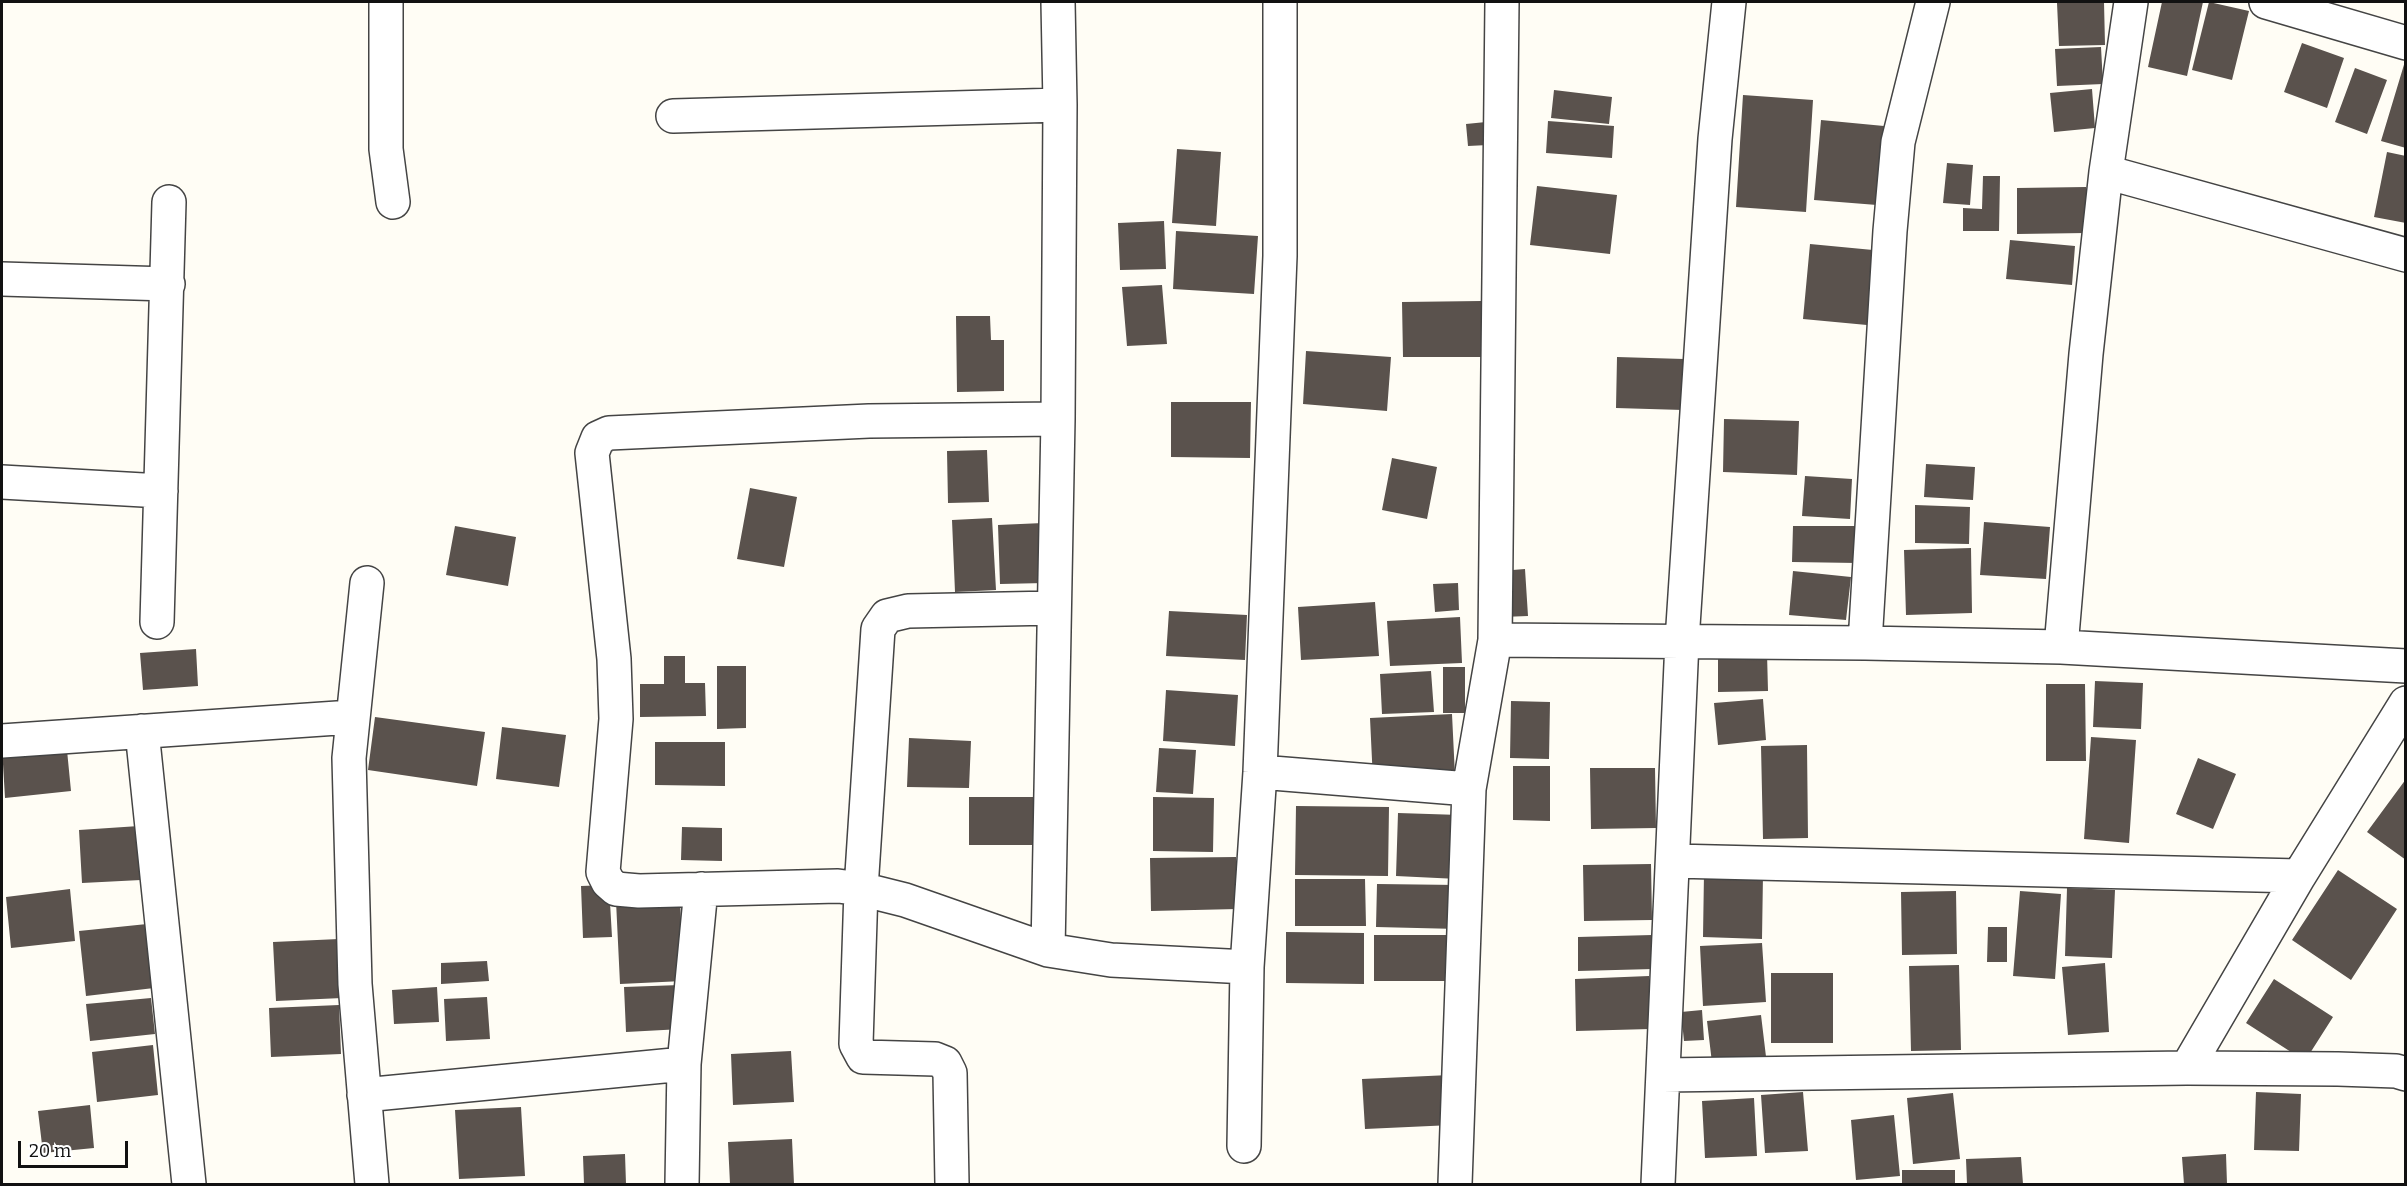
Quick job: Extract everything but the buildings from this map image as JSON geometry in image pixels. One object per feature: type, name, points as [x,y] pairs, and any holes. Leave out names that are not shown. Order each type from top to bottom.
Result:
[{"type":"street","points":[[386,2],[386,149],[393,202]]},
{"type":"street","points":[[1048,950],[1058,419],[1060,105],[1058,2]]},
{"type":"street","points":[[1244,1146],[1247,967],[1260,772],[1280,256],[1280,2]]},
{"type":"street","points":[[1455,1185],[1469,789],[1495,640],[1502,2]]},
{"type":"street","points":[[1658,1185],[1682,641],[1714,139],[1729,2]]},
{"type":"street","points":[[1865,643],[1890,231],[1898,142],[1933,2]]},
{"type":"street","points":[[2061,647],[2086,354],[2106,172],[2131,2]]},
{"type":"street","points":[[2266,2],[2406,42]]},
{"type":"street","points":[[673,116],[1060,105]]},
{"type":"street","points":[[2106,172],[2406,255]]},
{"type":"street","points":[[157,621],[169,202]]},
{"type":"street","points":[[2,279],[168,284]]},
{"type":"street","points":[[1058,419],[869,421],[609,433],[598,438],[591,453],[614,659],[616,719],[603,872],[608,882],[616,889],[701,890],[838,886],[861,889],[905,900],[1048,950],[1111,960],[1247,967]]},
{"type":"street","points":[[2,482],[161,491]]},
{"type":"street","points":[[367,583],[349,758],[355,984],[372,1185]]},
{"type":"street","points":[[952,1185],[950,1073],[945,1063],[935,1059],[863,1057],[858,1052],[856,1044],[861,889],[878,629],[887,616],[908,611],[1054,608]]},
{"type":"street","points":[[1495,640],[2061,647],[2406,666]]},
{"type":"street","points":[[2187,1068],[2299,876],[2406,703]]},
{"type":"street","points":[[2,741],[352,717]]},
{"type":"street","points":[[142,731],[189,1185]]},
{"type":"street","points":[[1260,772],[1469,789]]},
{"type":"street","points":[[1673,861],[2299,876]]},
{"type":"street","points":[[682,1185],[684,1064],[701,890]]},
{"type":"street","points":[[364,1095],[684,1064]]},
{"type":"street","points":[[1663,1075],[2187,1068],[2338,1069],[2396,1071],[2406,1074]]}]
